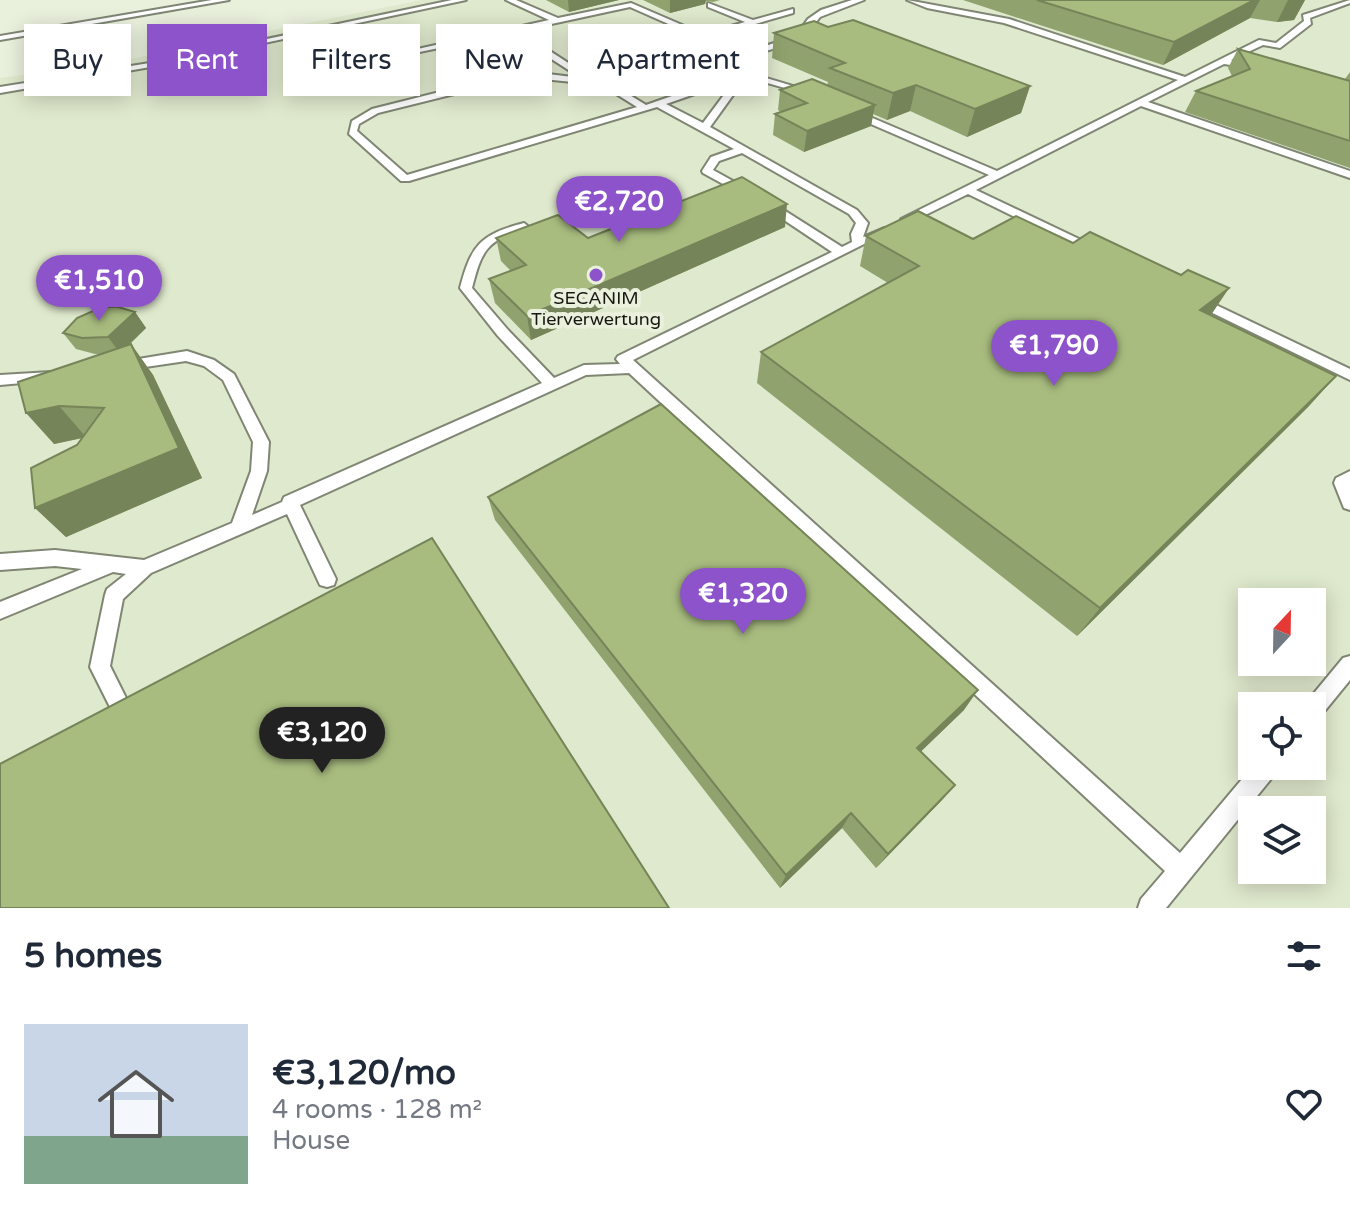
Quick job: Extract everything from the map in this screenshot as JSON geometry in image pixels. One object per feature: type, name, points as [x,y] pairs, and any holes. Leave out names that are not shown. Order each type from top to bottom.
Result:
[{"type":"lane","points":[[0,38],[225,0]]},
{"type":"lane","points":[[0,90],[162,63],[462,0]]},
{"type":"lane","points":[[510,0],[558,20]]},
{"type":"lane","points":[[768,48],[799,38],[816,13],[860,0]]},
{"type":"lane","points":[[911,0],[927,6],[1006,21],[1186,80]]},
{"type":"lane","points":[[1181,870],[623,359],[1262,42],[1277,46],[1302,29],[1308,22],[1306,17],[1348,1]]},
{"type":"lane","points":[[540,24],[631,5],[676,24]]},
{"type":"lane","points":[[711,5],[752,22]]},
{"type":"lane","points":[[745,24],[790,11]]},
{"type":"lane","points":[[1223,61],[1251,69]]},
{"type":"lane","points":[[568,79],[523,74],[375,111],[355,123],[352,132],[405,179],[681,96]]},
{"type":"lane","points":[[768,80],[821,98]]},
{"type":"lane","points":[[625,96],[645,108]]},
{"type":"lane","points":[[705,128],[728,96]]},
{"type":"lane","points":[[1141,103],[1350,175]]},
{"type":"lane","points":[[658,104],[853,212],[862,223],[857,234],[858,243]]},
{"type":"lane","points":[[846,109],[997,175]]},
{"type":"lane","points":[[740,150],[715,159],[707,171],[841,252]]},
{"type":"lane","points":[[968,190],[1109,258]]},
{"type":"lane","points":[[540,241],[524,226],[500,232],[475,251],[466,288],[503,333],[552,384]]},
{"type":"lane","points":[[1180,292],[1350,375]]},
{"type":"lane","points":[[108,368],[187,356],[209,363],[229,377],[261,442],[259,471],[238,530]]},
{"type":"lane","points":[[327,579],[290,502],[584,370],[633,368]]},
{"type":"lane","points":[[0,380],[65,376]]},
{"type":"lane","points":[[1350,477],[1342,483],[1350,503]]},
{"type":"lane","points":[[120,706],[100,667],[114,595],[145,568],[292,505]]},
{"type":"lane","points":[[0,562],[55,558],[145,568]]},
{"type":"lane","points":[[0,611],[111,564]]},
{"type":"lane","points":[[1326,694],[1350,665]]},
{"type":"lane","points":[[1150,908],[1255,780]]},
{"type":"shaded area","points":[[422,0],[1350,0],[1350,908],[0,908],[0,78],[24,75],[24,96],[131,96],[131,59],[147,56],[147,96],[267,96],[267,31],[283,28],[283,96],[420,96],[420,24],[303,24]]},
{"type":"building","points":[[1037,0],[1254,0],[1174,42]]},
{"type":"building","points":[[853,20],[1030,86],[975,109],[916,85],[893,93],[830,68],[845,63],[774,33],[814,21],[828,27]]},
{"type":"building","points":[[1238,49],[1350,81],[1350,141],[1196,91],[1250,69]]},
{"type":"building","points":[[812,79],[875,105],[807,131],[775,114],[807,103],[780,90]]},
{"type":"building","points":[[742,177],[787,204],[527,316],[489,279],[526,265],[496,238],[558,215],[588,238]]},
{"type":"building","points":[[918,211],[973,239],[1016,216],[1073,243],[1090,232],[1181,275],[1188,270],[1229,288],[1200,310],[1336,376],[1100,608],[761,352],[919,266],[866,236]]},
{"type":"building","points":[[102,307],[135,312],[108,337],[82,338],[63,333],[77,318]]},
{"type":"building","points":[[131,344],[179,448],[35,508],[31,468],[77,445],[104,408],[59,406],[26,413],[18,382]]},
{"type":"building","points":[[661,404],[978,690],[917,748],[955,785],[888,854],[851,813],[786,875],[488,497]]},
{"type":"building","points":[[432,538],[669,908],[0,908],[0,764]]},
{"type":"place","name":"SECANIM Tierverwertung","points":[[596,275]]}]
